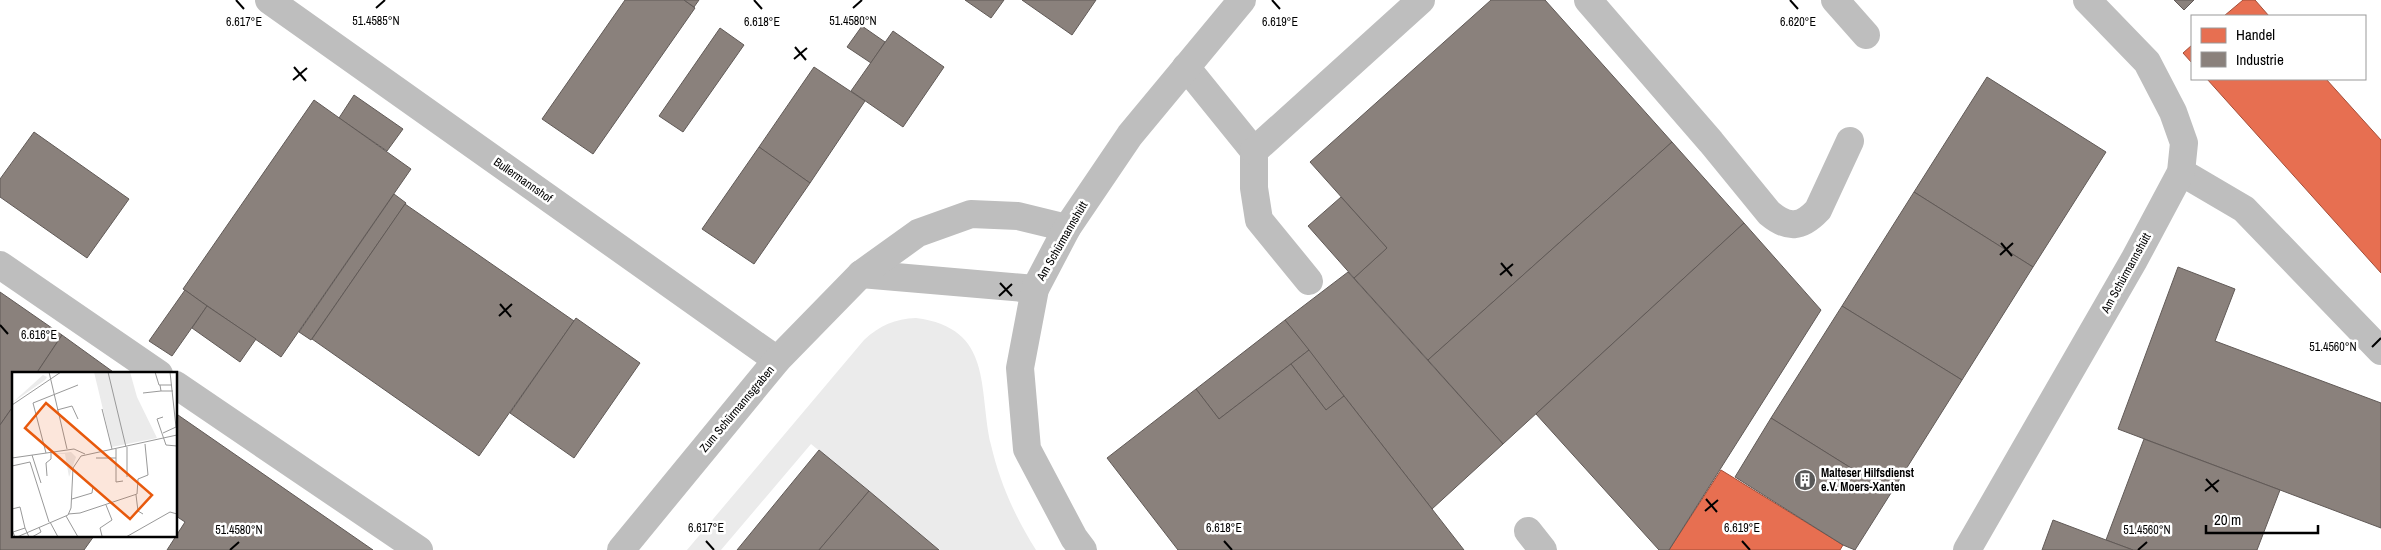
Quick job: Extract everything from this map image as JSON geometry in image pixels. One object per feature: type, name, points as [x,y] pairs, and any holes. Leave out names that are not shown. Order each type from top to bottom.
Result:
[{"type":"street","name":"Bullermannshof","points":[[269,0],[778,360]]},
{"type":"street","name":"Am Schürmannshütt","points":[[1083,550],[1074,538],[1027,449],[1020,368],[1035,289],[1067,228],[1130,135],[1242,0]]},
{"type":"street","points":[[1254,151],[1421,0]]},
{"type":"street","points":[[1588,0],[1711,142],[1769,213],[1779,221],[1800,224],[1811,218],[1818,210],[1850,141]]},
{"type":"street","points":[[1835,0],[1866,35]]},
{"type":"street","name":"Am Schürmannshütt","points":[[1967,550],[2134,260],[2181,172],[2184,143],[2173,112],[2147,62],[2087,0]]},
{"type":"street","points":[[1186,67],[1254,151],[1254,188],[1259,220],[1309,281]]},
{"type":"street","points":[[2181,172],[2244,209],[2381,351]]},
{"type":"street","name":"Zum Schürmannsgraben","points":[[621,550],[778,360],[861,274],[918,232],[971,214],[1018,216],[1067,228]]},
{"type":"street","points":[[0,265],[157,372]]},
{"type":"street","points":[[861,274],[1035,289]]},
{"type":"street","points":[[178,386],[419,550]]},
{"type":"shaded area","points":[[916,318],[941,324],[959,334],[971,348],[978,364],[991,445],[999,473],[1021,525],[1036,550],[939,550],[811,444],[721,550],[687,550],[864,340],[876,330],[888,324]]},
{"type":"building: Handel","points":[[2243,0],[2255,0],[2268,15],[2225,15]]},
{"type":"building: Handel","points":[[2191,46],[2191,62],[2183,53]]},
{"type":"building: Handel","points":[[2208,80],[2327,80],[2381,140],[2381,273]]},
{"type":"building: Handel","points":[[1721,470],[1843,545],[1840,550],[1669,550]]},
{"type":"building: Industrie","points":[[625,0],[684,0],[695,8],[593,154],[542,119]]},
{"type":"building: Industrie","points":[[684,0],[699,0],[694,7]]},
{"type":"building: Industrie","points":[[965,0],[1004,0],[991,18]]},
{"type":"building: Industrie","points":[[1022,0],[1096,0],[1072,35]]},
{"type":"building: Industrie","points":[[1491,0],[1545,0],[1672,142],[1428,360],[1354,278],[1387,248],[1310,162]]},
{"type":"building: Industrie","points":[[2174,0],[2194,0],[2184,10]]},
{"type":"building: Industrie","points":[[862,26],[885,42],[871,63],[847,47]]},
{"type":"building: Industrie","points":[[720,28],[744,45],[683,132],[659,116]]},
{"type":"building: Industrie","points":[[893,31],[944,67],[903,127],[851,91]]},
{"type":"building: Industrie","points":[[814,67],[865,101],[810,183],[759,147]]},
{"type":"building: Industrie","points":[[1987,77],[2106,152],[2033,267],[1914,192]]},
{"type":"building: Industrie","points":[[354,95],[403,129],[387,151],[339,118]]},
{"type":"building: Industrie","points":[[314,100],[411,169],[281,357],[183,289]]},
{"type":"building: Industrie","points":[[34,132],[129,199],[87,258],[0,197],[0,179]]},
{"type":"building: Industrie","points":[[1672,142],[1744,223],[1503,444],[1428,360]]},
{"type":"building: Industrie","points":[[759,147],[810,183],[754,264],[702,229]]},
{"type":"building: Industrie","points":[[1914,192],[2033,267],[1962,380],[1842,306]]},
{"type":"building: Industrie","points":[[394,194],[406,203],[311,340],[299,332]]},
{"type":"building: Industrie","points":[[1341,197],[1387,248],[1354,278],[1308,226]]},
{"type":"building: Industrie","points":[[405,204],[574,321],[479,456],[312,339]]},
{"type":"building: Industrie","points":[[1744,223],[1821,310],[1669,550],[1659,550],[1536,414]]},
{"type":"building: Industrie","points":[[2178,267],[2235,289],[2215,341],[2381,403],[2381,528],[2118,429]]},
{"type":"building: Industrie","points":[[1348,272],[1503,444],[1432,509],[1285,320]]},
{"type":"building: Industrie","points":[[185,290],[207,306],[172,356],[149,341]]},
{"type":"building: Industrie","points":[[0,292],[62,335],[37,372],[12,372],[12,408],[0,425]]},
{"type":"building: Industrie","points":[[207,306],[256,339],[240,362],[192,328]]},
{"type":"building: Industrie","points":[[1842,306],[1962,380],[1891,493],[1771,418]]},
{"type":"building: Industrie","points":[[576,318],[640,363],[574,458],[510,413]]},
{"type":"building: Industrie","points":[[1285,320],[1309,350],[1219,419],[1196,389]]},
{"type":"building: Industrie","points":[[62,335],[113,372],[37,372]]},
{"type":"building: Industrie","points":[[1309,350],[1344,396],[1326,410],[1291,364]]},
{"type":"building: Industrie","points":[[1291,364],[1326,410],[1344,396],[1464,550],[1178,550],[1107,458],[1196,389],[1219,419]]},
{"type":"building: Industrie","points":[[12,408],[12,538],[93,538],[84,550],[0,550],[0,425]]},
{"type":"building: Industrie","points":[[178,415],[373,550],[167,550],[175,538],[178,538],[178,533],[185,522],[178,517]]},
{"type":"building: Industrie","name":"Malteser Hilfsdienst e.V. Moers-Xanten","points":[[1771,418],[1891,493],[1855,550],[1843,545],[1735,477]]},
{"type":"building: Industrie","points":[[2144,439],[2280,490],[2257,550],[2133,550],[2106,540]]},
{"type":"building: Industrie","points":[[819,450],[869,491],[819,550],[737,550]]},
{"type":"building: Industrie","points":[[869,491],[939,550],[819,550]]},
{"type":"building: Industrie","points":[[2053,520],[2106,540],[2133,550],[2042,550]]},
{"type":"place","name":"Malteser Hilfsdienst e.V. Moers-Xanten","points":[[1805,480]]}]
